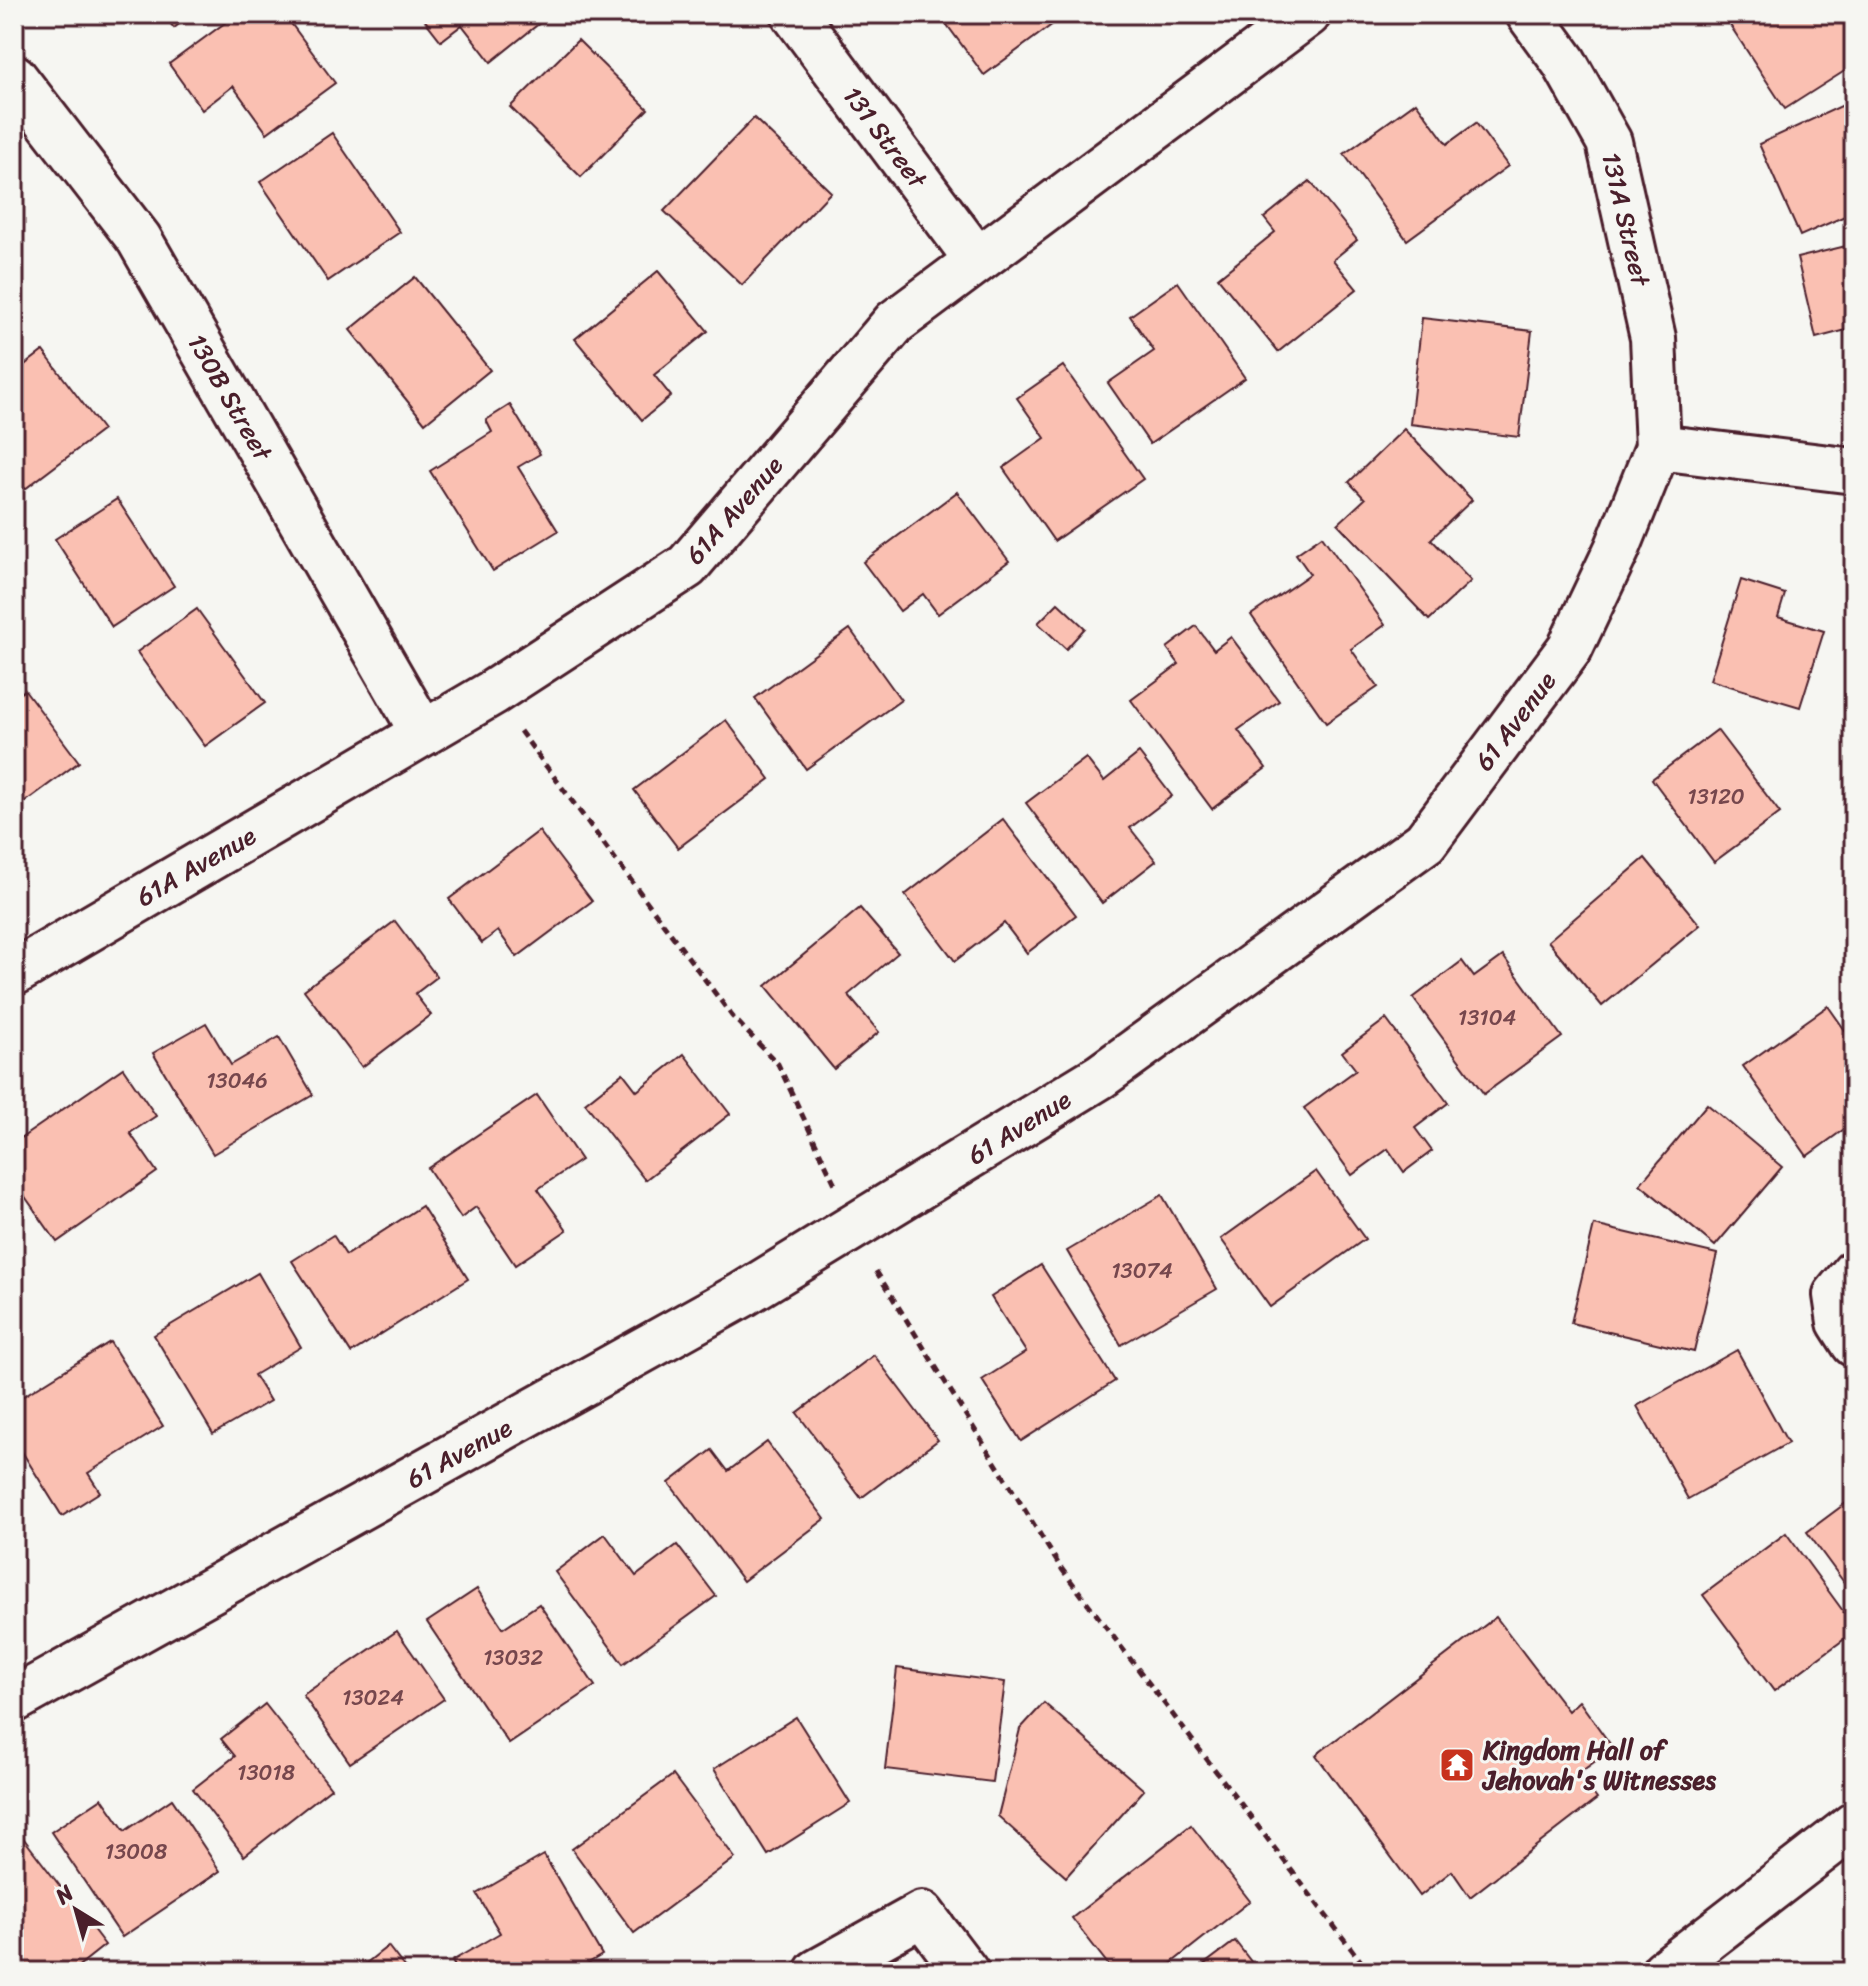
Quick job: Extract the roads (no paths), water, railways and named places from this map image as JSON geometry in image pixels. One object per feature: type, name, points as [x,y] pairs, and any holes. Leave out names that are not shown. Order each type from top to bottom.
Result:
[{"type":"street","name":"131 Street","points":[[794,14],[977,260]]},
{"type":"street","name":"61A Avenue","points":[[14,973],[492,693],[687,566],[895,322],[1308,14]]},
{"type":"street","name":"131A Street","points":[[1529,14],[1564,62],[1609,142],[1653,338],[1658,447]]},
{"type":"street","name":"130B Street","points":[[14,77],[139,239],[423,733]]},
{"type":"street","points":[[1658,447],[1854,471]]},
{"type":"street","name":"61 Avenue","points":[[14,1700],[728,1303],[881,1211],[1101,1076],[1425,842],[1570,648],[1617,549],[1658,447]]},
{"type":"street","points":[[1854,1273],[1836,1295],[1840,1322],[1854,1344]]},
{"type":"street","points":[[1664,1972],[1854,1825]]},
{"type":"street","points":[[817,1972],[922,1914],[966,1972]]},
{"type":"place","name":"Kingdom Hall of Jehovah's Witnesses","points":[[1457,1765]]}]
